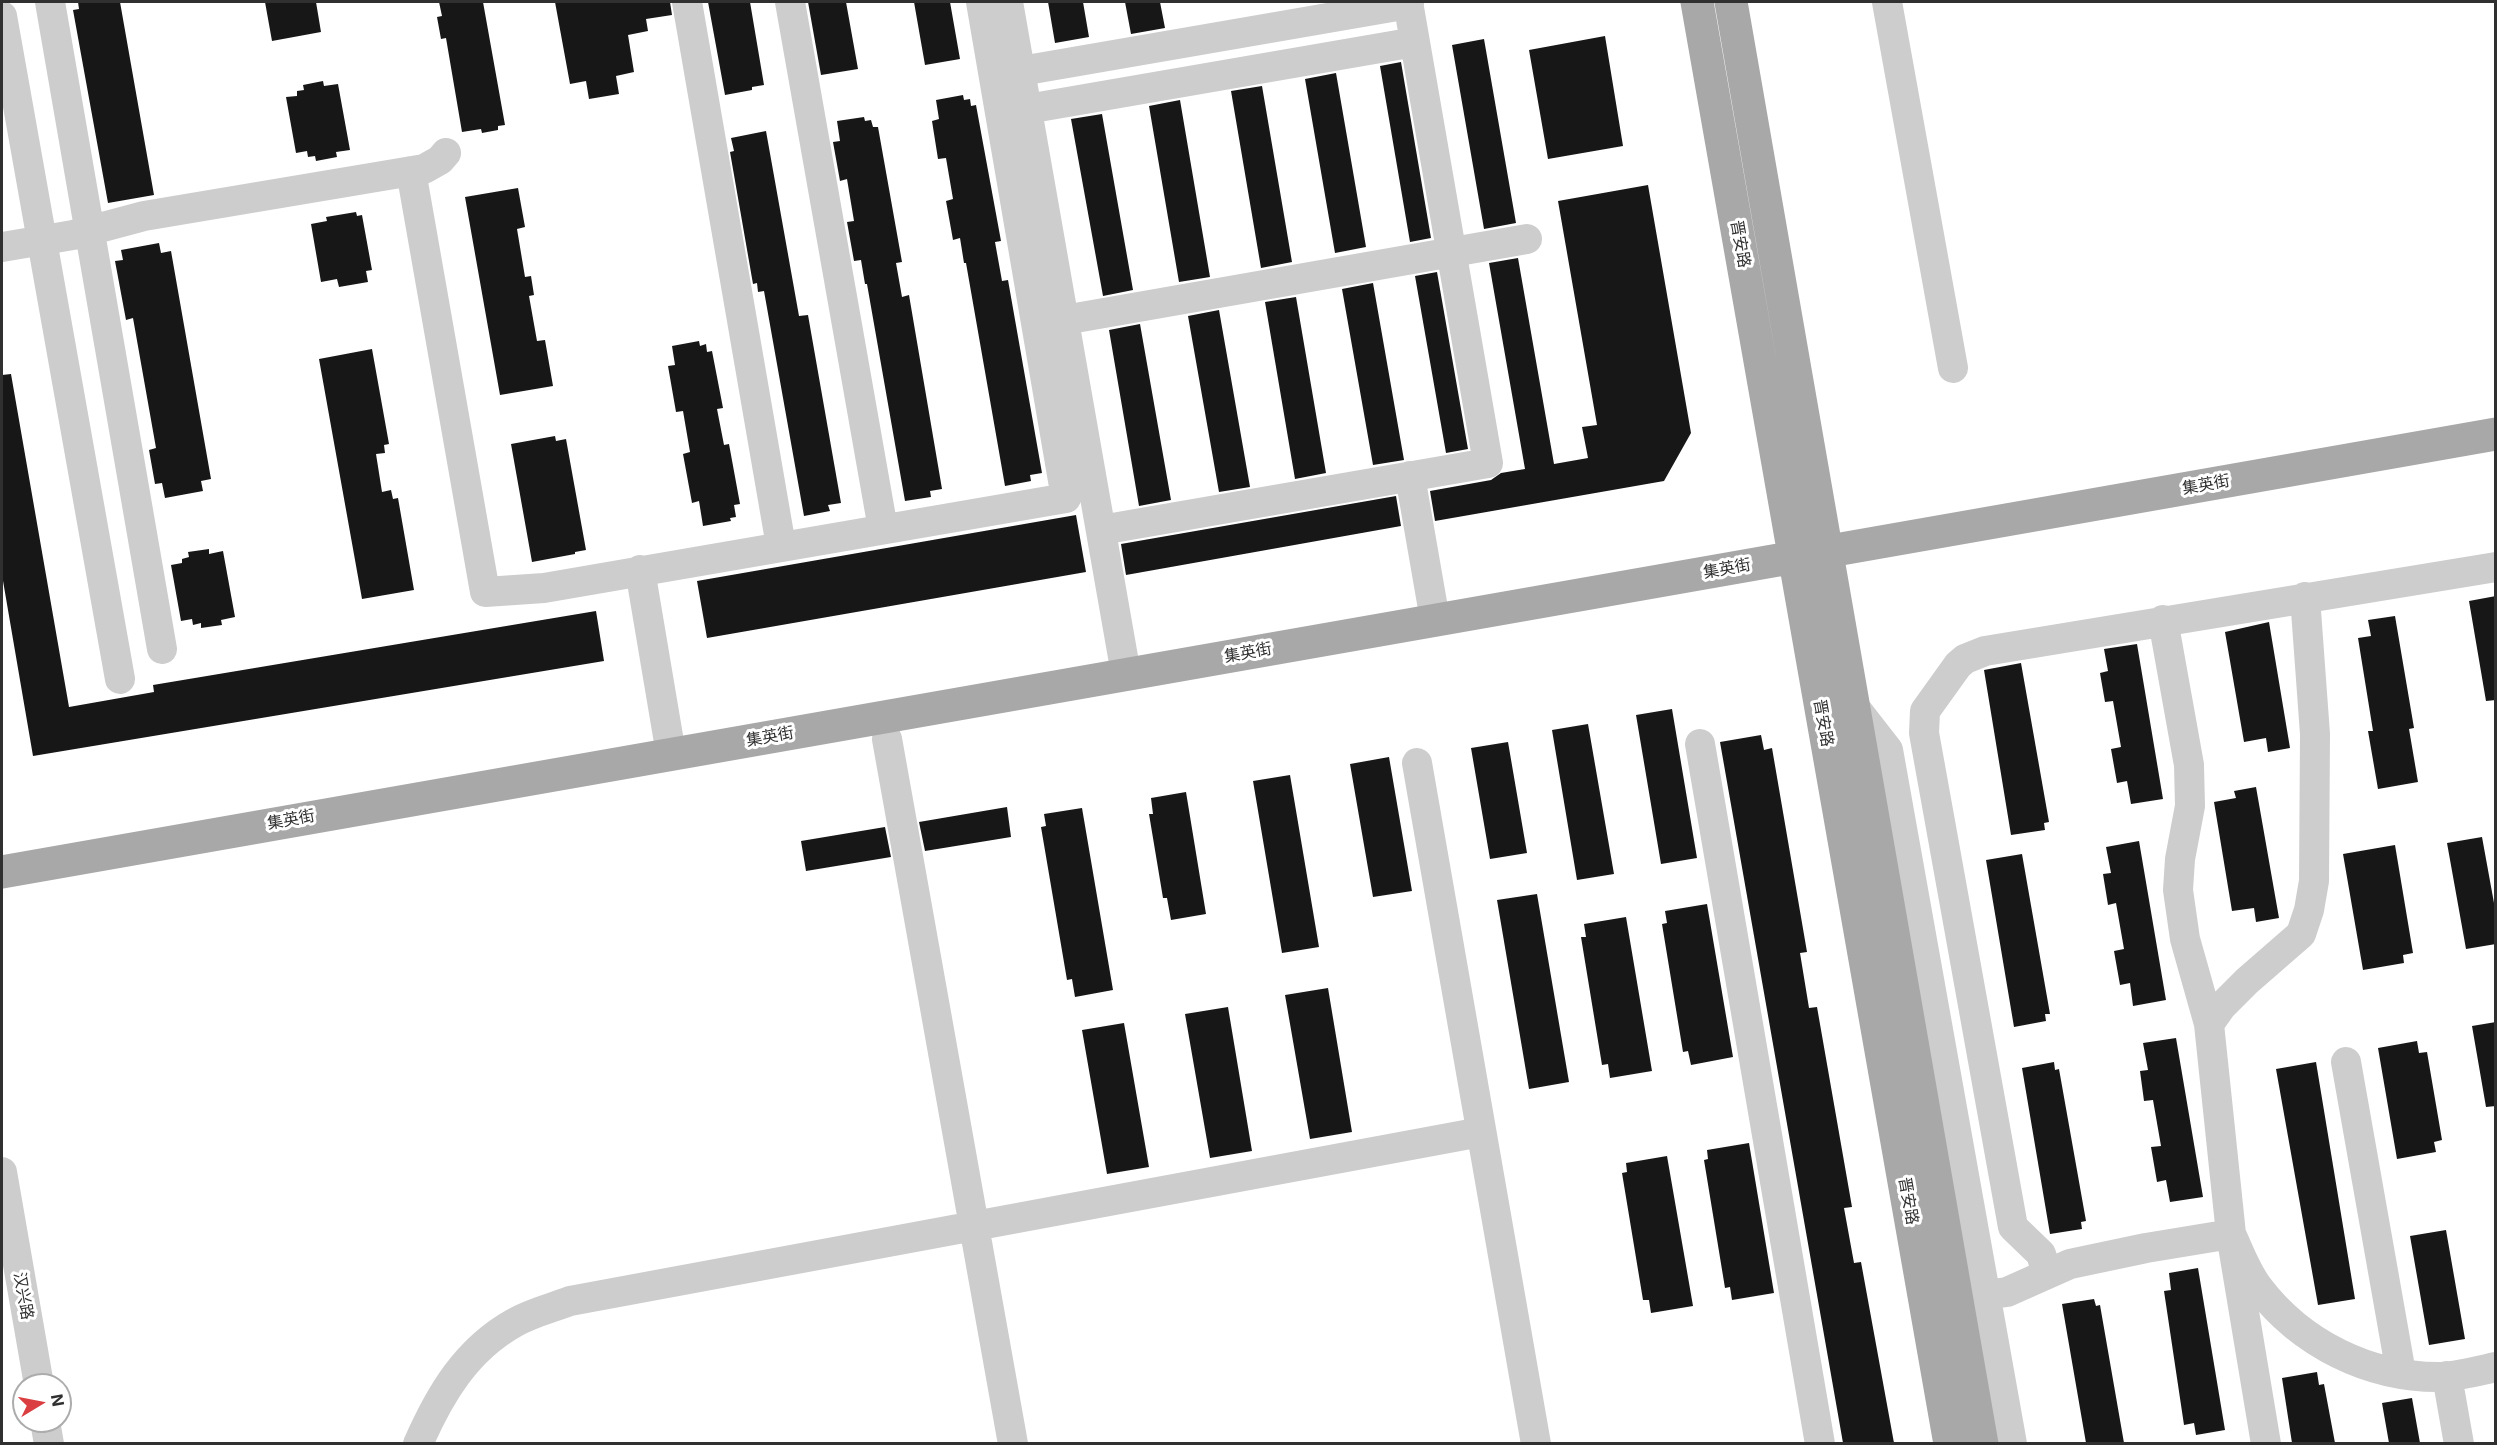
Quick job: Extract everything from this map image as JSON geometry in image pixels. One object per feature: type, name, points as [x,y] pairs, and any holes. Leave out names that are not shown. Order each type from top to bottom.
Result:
[{"type":"main road","name":"晋安路","points":[[1697,2],[1812,565],[1853,705],[1982,1443]]},
{"type":"main road","name":"晋安路","points":[[1731,2],[1812,565],[1950,1443]]},
{"type":"main road","name":"集英街","points":[[2,894],[887,739],[2496,434]]},
{"type":"main road","name":"集英街","points":[[2,872],[1435,620],[1812,565],[2496,457]]},
{"type":"street","points":[[50,2],[162,649]]},
{"type":"street","points":[[687,2],[782,546]]},
{"type":"street","points":[[790,2],[883,529]]},
{"type":"street","points":[[411,171],[485,592],[544,588],[1066,498],[981,2]]},
{"type":"street","points":[[1008,2],[1126,674]]},
{"type":"street","points":[[1887,2],[1953,368]]},
{"type":"street","points":[[1021,71],[1408,3],[1452,252],[1488,463],[1101,530]]},
{"type":"street","points":[[2,16],[120,679]]},
{"type":"street","points":[[1027,109],[1415,42]]},
{"type":"street","points":[[2,247],[90,230],[144,216],[424,169],[440,160],[446,153]]},
{"type":"street","points":[[1064,320],[1527,239]]},
{"type":"street","points":[[1410,476],[1435,620]]},
{"type":"street","points":[[2047,1274],[2041,1254],[2013,1227],[1924,733],[1924,711],[1958,665],[1965,659],[1985,651],[2496,567]]},
{"type":"street","points":[[640,570],[671,754]]},
{"type":"street","points":[[2209,1024],[2221,1007],[2247,981],[2301,934],[2309,910],[2314,880],[2315,789],[2314,734],[2305,597]]},
{"type":"street","points":[[2163,620],[2189,765],[2190,806],[2180,859],[2178,890],[2186,939],[2209,1024],[2231,1234],[2266,1443]]},
{"type":"street","points":[[1853,705],[1888,750],[2012,1443]]},
{"type":"street","points":[[887,739],[1013,1443]]},
{"type":"street","points":[[1700,744],[1820,1443]]},
{"type":"street","points":[[1416,764],[1536,1443]]},
{"type":"street","points":[[2346,1062],[2401,1373]]},
{"type":"street","points":[[418,1443],[433,1410],[458,1370],[485,1342],[516,1321],[570,1301],[1481,1132]]},
{"type":"street","name":"汉兴路","points":[[2,1172],[37,1373]]},
{"type":"street","points":[[1985,1295],[2007,1292],[2081,1261],[2231,1234]]},
{"type":"street","points":[[2231,1234],[2258,1286],[2300,1329],[2326,1349],[2348,1359],[2401,1373],[2448,1376],[2496,1367]]},
{"type":"street","name":"汉兴路","points":[[2,1269],[20,1373]]},
{"type":"street","points":[[2448,1376],[2459,1443]]},
{"type":"building","points":[[78,2],[120,2],[154,195],[108,203],[73,10],[79,9]]},
{"type":"building","points":[[265,2],[316,2],[321,32],[272,41]]},
{"type":"building","points":[[439,2],[483,2],[505,125],[498,126],[498,130],[482,133],[481,129],[462,132],[446,38],[441,39],[437,17],[442,16]]},
{"type":"building","points":[[555,2],[670,2],[672,15],[646,19],[648,31],[628,35],[634,72],[616,76],[619,94],[589,99],[586,81],[570,84]]},
{"type":"building","points":[[708,2],[750,2],[764,85],[752,87],[752,90],[725,95]]},
{"type":"building","points":[[808,2],[846,2],[858,69],[821,75]]},
{"type":"building","points":[[914,2],[950,2],[960,59],[925,65]]},
{"type":"building","points":[[1048,2],[1083,2],[1089,37],[1055,43]]},
{"type":"building","points":[[1125,2],[1160,2],[1165,28],[1131,34]]},
{"type":"building","points":[[1605,36],[1623,146],[1548,159],[1529,50]]},
{"type":"building","points":[[1484,39],[1516,223],[1484,229],[1452,45]]},
{"type":"building","points":[[1401,62],[1431,238],[1410,242],[1380,66]]},
{"type":"building","points":[[1336,73],[1366,247],[1335,253],[1305,79]]},
{"type":"building","points":[[323,81],[324,86],[338,84],[350,150],[336,152],[337,157],[316,161],[315,156],[308,157],[307,151],[296,153],[286,97],[297,96],[297,91],[304,90],[303,85]]},
{"type":"building","points":[[1262,86],[1292,262],[1261,268],[1231,91]]},
{"type":"building","points":[[963,95],[964,100],[970,99],[971,106],[976,105],[1001,241],[995,242],[1002,281],[1008,280],[1042,473],[1030,475],[1031,481],[1005,486],[966,263],[964,263],[960,238],[953,240],[946,201],[953,199],[946,158],[938,159],[932,121],[939,119],[936,100]]},
{"type":"building","points":[[1180,100],[1210,277],[1179,282],[1149,106]]},
{"type":"building","points":[[1102,114],[1133,290],[1103,296],[1071,119]]},
{"type":"building","points":[[864,117],[865,121],[871,120],[873,127],[878,127],[902,262],[896,263],[902,297],[909,295],[942,489],[930,491],[931,497],[905,501],[867,284],[865,284],[861,260],[854,261],[847,222],[854,221],[847,179],[840,181],[833,142],[840,141],[837,121]]},
{"type":"building","points":[[766,131],[799,316],[808,315],[841,503],[828,505],[830,511],[804,516],[764,291],[758,292],[757,283],[753,284],[730,152],[734,151],[731,138]]},
{"type":"building","points":[[1648,185],[1691,433],[1664,481],[1435,521],[1430,491],[1491,480],[1501,473],[1525,469],[1489,263],[1518,258],[1554,464],[1588,458],[1582,427],[1597,425],[1558,201]]},
{"type":"building","points":[[518,188],[525,227],[517,229],[525,277],[531,276],[534,295],[529,296],[537,341],[545,340],[553,386],[500,395],[465,197]]},
{"type":"building","points":[[356,212],[357,216],[362,215],[372,270],[366,271],[368,282],[339,287],[337,279],[321,282],[311,224],[327,221],[326,217]]},
{"type":"building","points":[[159,243],[161,253],[171,251],[211,479],[201,481],[203,491],[165,498],[162,483],[155,484],[149,450],[156,448],[133,318],[126,320],[115,261],[123,260],[121,250]]},
{"type":"building","points":[[1437,272],[1468,449],[1446,453],[1415,276]]},
{"type":"building","points":[[1373,283],[1404,460],[1373,465],[1342,289]]},
{"type":"building","points":[[1296,297],[1326,473],[1295,479],[1265,302]]},
{"type":"building","points":[[1219,310],[1250,487],[1219,492],[1188,316]]},
{"type":"building","points":[[1140,324],[1171,500],[1139,506],[1109,330]]},
{"type":"building","points":[[699,341],[700,346],[706,344],[707,352],[712,351],[723,408],[717,409],[724,445],[729,444],[740,504],[734,505],[736,517],[730,518],[731,521],[703,526],[699,501],[692,503],[683,454],[690,452],[683,411],[676,412],[668,366],[675,365],[672,346]]},
{"type":"building","points":[[372,349],[389,444],[384,445],[385,453],[376,454],[382,492],[391,490],[393,499],[398,498],[414,590],[362,599],[319,359]]},
{"type":"building","points":[[11,374],[69,707],[154,692],[153,685],[596,611],[604,661],[33,756],[2,575],[2,375]]},
{"type":"building","points":[[555,436],[556,441],[566,439],[586,550],[532,562],[511,444]]},
{"type":"building","points":[[1396,496],[1401,526],[1126,575],[1121,544]]},
{"type":"building","points":[[1076,515],[1086,572],[707,638],[697,581]]},
{"type":"building","points":[[209,549],[209,554],[223,551],[235,617],[221,620],[222,625],[201,628],[201,623],[193,625],[192,619],[181,621],[171,565],[182,563],[182,559],[189,557],[188,552]]},
{"type":"building","points":[[2496,596],[2496,700],[2486,701],[2469,601]]},
{"type":"building","points":[[2395,616],[2414,728],[2409,729],[2418,782],[2378,789],[2368,731],[2373,731],[2358,638],[2371,636],[2368,620]]},
{"type":"building","points":[[2269,622],[2290,748],[2268,752],[2266,738],[2244,742],[2225,632]]},
{"type":"building","points":[[2137,644],[2163,799],[2131,804],[2127,781],[2117,783],[2111,749],[2121,747],[2113,701],[2105,702],[2100,673],[2108,671],[2104,649]]},
{"type":"building","points":[[2021,663],[2049,822],[2044,823],[2045,830],[2011,835],[1984,670]]},
{"type":"building","points":[[1672,709],[1697,858],[1661,864],[1636,715]]},
{"type":"building","points":[[1588,724],[1614,874],[1577,880],[1552,730]]},
{"type":"building","points":[[1761,735],[1764,750],[1772,748],[1807,952],[1800,953],[1809,1008],[1817,1007],[1852,1207],[1844,1208],[1854,1263],[1861,1262],[1894,1443],[1843,1443],[1720,742]]},
{"type":"building","points":[[1508,742],[1527,853],[1490,859],[1471,748]]},
{"type":"building","points":[[1389,757],[1412,891],[1373,897],[1350,764]]},
{"type":"building","points":[[1290,775],[1319,947],[1282,953],[1253,781]]},
{"type":"building","points":[[2256,787],[2279,918],[2256,922],[2254,908],[2232,911],[2214,802],[2236,798],[2234,791]]},
{"type":"building","points":[[1186,792],[1206,914],[1171,920],[1167,898],[1163,898],[1149,814],[1153,814],[1151,798]]},
{"type":"building","points":[[1007,807],[1011,837],[925,851],[919,822]]},
{"type":"building","points":[[1082,808],[1113,990],[1075,997],[1072,979],[1067,980],[1041,827],[1046,826],[1044,814]]},
{"type":"building","points":[[885,827],[891,857],[806,871],[801,841]]},
{"type":"building","points":[[2482,837],[2496,914],[2496,944],[2466,949],[2447,843]]},
{"type":"building","points":[[2139,841],[2166,1000],[2133,1006],[2130,983],[2120,985],[2114,951],[2124,949],[2116,903],[2108,905],[2103,874],[2111,873],[2106,847]]},
{"type":"building","points":[[2395,845],[2413,953],[2403,955],[2404,963],[2363,970],[2343,854]]},
{"type":"building","points":[[2022,854],[2050,1014],[2045,1014],[2046,1021],[2014,1027],[1986,860]]},
{"type":"building","points":[[1537,894],[1569,1082],[1529,1089],[1497,900]]},
{"type":"building","points":[[1707,904],[1733,1057],[1691,1065],[1688,1051],[1683,1052],[1662,924],[1667,923],[1665,911]]},
{"type":"building","points":[[1626,917],[1652,1071],[1610,1078],[1608,1064],[1602,1065],[1581,937],[1586,937],[1584,924]]},
{"type":"building","points":[[1328,988],[1352,1132],[1310,1139],[1285,995]]},
{"type":"building","points":[[1228,1007],[1252,1151],[1210,1158],[1185,1014]]},
{"type":"building","points":[[2496,1022],[2496,1106],[2486,1107],[2472,1026]]},
{"type":"building","points":[[1124,1023],[1149,1167],[1107,1174],[1082,1030]]},
{"type":"building","points":[[2176,1038],[2203,1197],[2170,1202],[2166,1180],[2157,1182],[2151,1147],[2161,1146],[2153,1100],[2144,1101],[2140,1071],[2148,1070],[2143,1043]]},
{"type":"building","points":[[2417,1041],[2419,1053],[2427,1052],[2442,1140],[2434,1142],[2436,1152],[2397,1159],[2378,1048]]},
{"type":"building","points":[[2054,1062],[2055,1070],[2059,1069],[2086,1221],[2081,1222],[2082,1229],[2050,1234],[2022,1068]]},
{"type":"building","points":[[2316,1062],[2355,1299],[2318,1305],[2276,1069]]},
{"type":"building","points":[[1749,1143],[1774,1293],[1732,1300],[1730,1287],[1725,1288],[1704,1160],[1708,1159],[1707,1150]]},
{"type":"building","points":[[1667,1156],[1693,1306],[1651,1313],[1649,1300],[1643,1300],[1622,1173],[1627,1172],[1626,1163]]},
{"type":"building","points":[[2446,1230],[2465,1339],[2429,1345],[2410,1236]]},
{"type":"building","points":[[2198,1268],[2225,1430],[2196,1435],[2194,1423],[2184,1425],[2164,1291],[2171,1290],[2169,1273]]},
{"type":"building","points":[[2094,1299],[2096,1306],[2100,1305],[2124,1443],[2086,1443],[2062,1304]]},
{"type":"building","points":[[2317,1372],[2319,1385],[2324,1384],[2335,1443],[2292,1443],[2282,1378]]},
{"type":"building","points":[[2412,1398],[2420,1443],[2389,1443],[2382,1403]]}]
